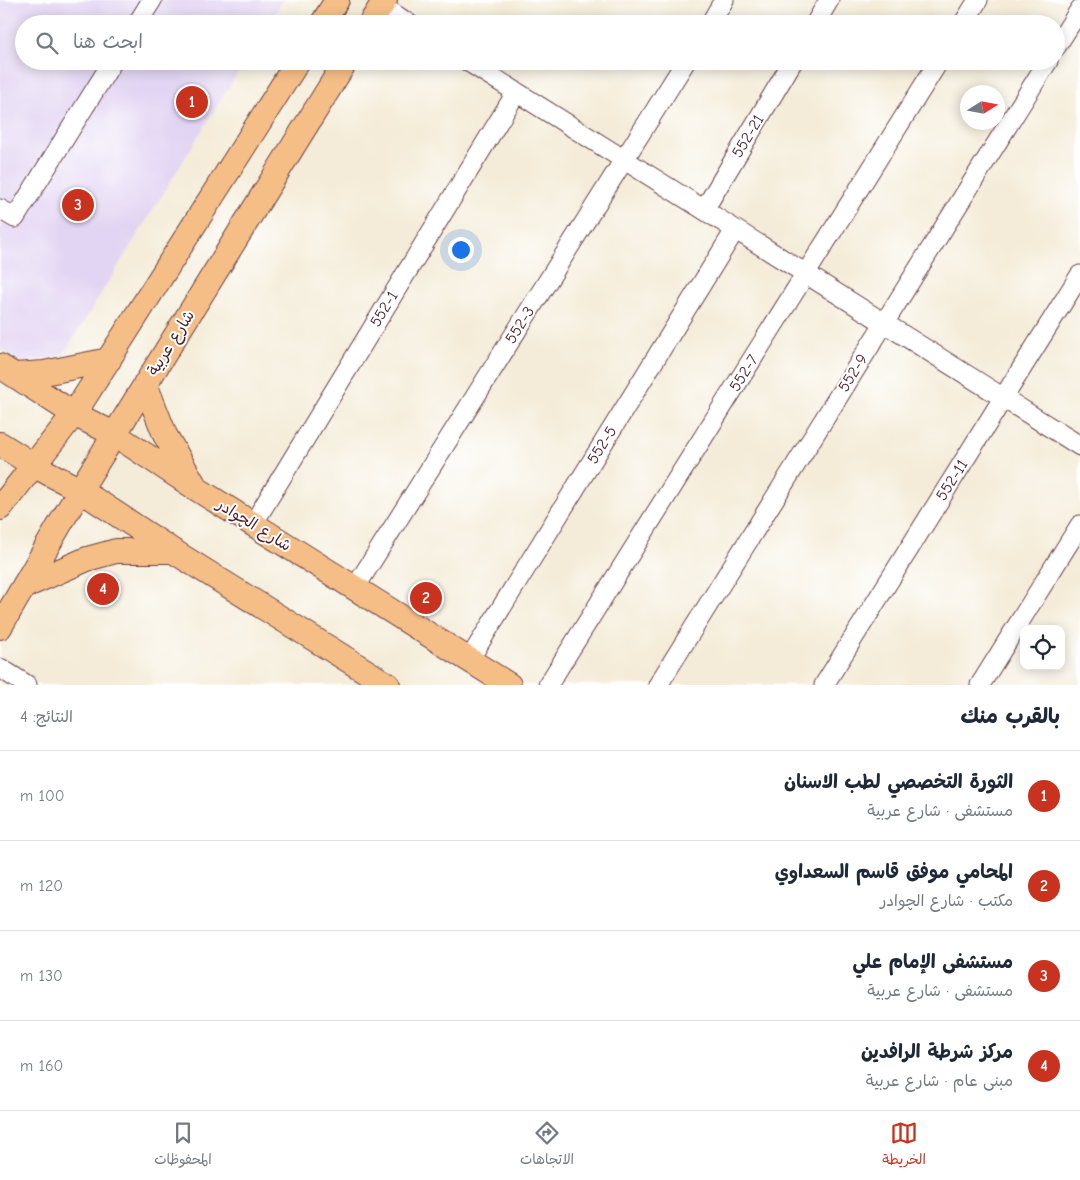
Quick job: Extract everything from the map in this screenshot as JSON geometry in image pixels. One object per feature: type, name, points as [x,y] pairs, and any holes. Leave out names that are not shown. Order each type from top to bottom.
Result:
[{"type":"main road","points":[[0,508],[35,466],[47,447],[74,414],[292,70]]},
{"type":"main road","name":"شارع عربية","points":[[0,627],[114,434],[340,70]]},
{"type":"main road","points":[[7,370],[44,374],[108,360]]},
{"type":"main road","name":"شارع الچوادر","points":[[7,370],[74,414],[114,434],[197,489],[509,685]]},
{"type":"main road","points":[[145,384],[165,435],[197,489]]},
{"type":"main road","points":[[0,444],[35,466],[80,490],[173,551],[388,685]]},
{"type":"main road","points":[[25,586],[87,559],[116,551],[173,551]]},
{"type":"street","points":[[143,15],[152,0]]},
{"type":"street","points":[[715,15],[724,0]]},
{"type":"street","points":[[820,15],[829,0]]},
{"type":"street","points":[[969,15],[978,0]]},
{"type":"street","points":[[1065,33],[1080,8],[1070,0]]},
{"type":"street","points":[[0,209],[15,218],[107,70]]},
{"type":"street","points":[[481,70],[1080,446]]},
{"type":"street","name":"552-3","points":[[355,588],[680,70]]},
{"type":"street","name":"552-21","points":[[704,210],[788,70]]},
{"type":"street","name":"552-7","points":[[548,685],[933,70]]},
{"type":"street","name":"552-9","points":[[658,685],[1042,70]]},
{"type":"street","name":"552-1","points":[[253,524],[516,93]]},
{"type":"street","name":"552-5","points":[[469,660],[736,230]]},
{"type":"street","name":"552-11","points":[[824,685],[1080,275]]},
{"type":"street","points":[[980,685],[1080,525]]},
{"type":"street","points":[[0,668],[26,685]]},
{"type":"shaded area","points":[[0,0],[283,0],[274,15],[15,15],[15,70],[239,70],[63,355],[21,363],[0,349]]},
{"type":"place","name":"الثورة التخصصي لطب الاسنان","points":[[192,102]]},
{"type":"place","name":"مستشفى الإمام علي","points":[[78,205]]},
{"type":"place","name":"مركز شرطة الرافدين","points":[[103,589]]},
{"type":"place","name":"المحامي موفق قاسم السعداوي","points":[[426,598]]}]
